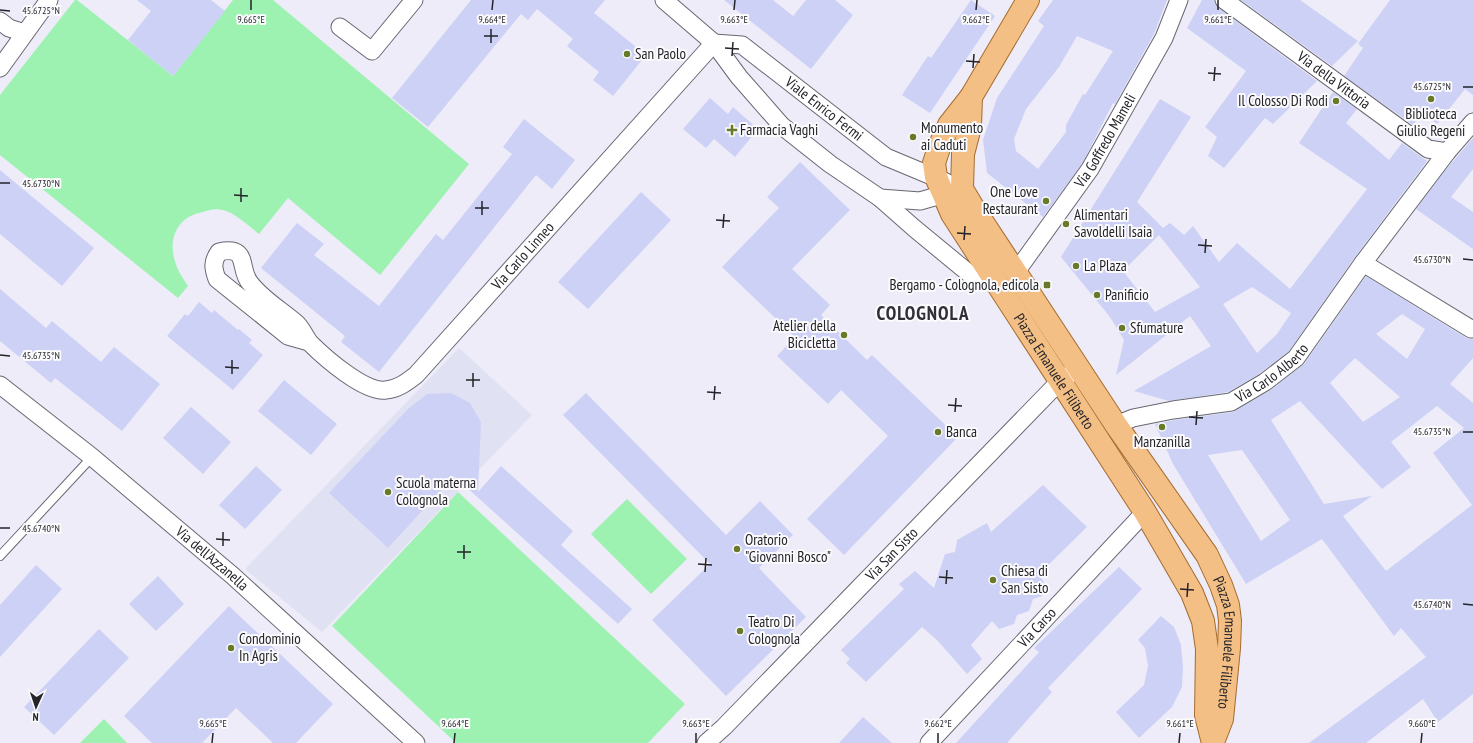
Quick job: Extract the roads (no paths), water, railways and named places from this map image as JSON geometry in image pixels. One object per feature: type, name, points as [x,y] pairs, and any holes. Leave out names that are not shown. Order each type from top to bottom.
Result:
[{"type":"main road","points":[[947,187],[934,163],[940,145],[950,125],[972,97],[1028,0]]},
{"type":"main road","points":[[947,187],[963,154],[970,127],[972,97]]},
{"type":"main road","name":"Piazza Emanuele Filiberto","points":[[947,187],[974,209],[1116,425],[1207,555],[1221,585],[1228,605],[1230,621],[1229,648],[1222,719],[1213,742]]},
{"type":"main road","name":"Piazza Emanuele Filiberto","points":[[947,187],[952,214],[1145,512],[1192,593],[1203,621],[1207,649],[1206,715],[1213,742]]},
{"type":"street","points":[[0,68],[49,0]]},
{"type":"street","points":[[340,27],[372,51],[414,0]]},
{"type":"street","points":[[664,0],[714,43],[739,77],[782,126],[830,164],[880,198],[971,275],[995,281]]},
{"type":"street","name":"Via Goffredo Mameli","points":[[1016,272],[1090,169],[1164,38],[1179,0]]},
{"type":"street","name":"Via della Vittoria","points":[[1224,0],[1428,149],[1447,152]]},
{"type":"street","points":[[0,21],[9,28],[25,33]]},
{"type":"street","name":"Viale Enrico Fermi","points":[[714,43],[742,45],[886,157],[947,187]]},
{"type":"street","name":"Via Carlo Linneo","points":[[309,342],[288,336],[217,279],[213,260],[219,252],[228,250],[236,253],[243,261],[248,282],[298,324],[309,342],[342,370],[364,385],[376,390],[395,389],[416,375],[714,43]]},
{"type":"street","name":"Via Carlo Alberto","points":[[1116,425],[1133,418],[1173,410],[1231,402],[1265,382],[1296,358],[1363,263],[1447,152],[1472,125]]},
{"type":"street","points":[[880,198],[920,200],[947,187]]},
{"type":"street","points":[[1363,263],[1471,329]]},
{"type":"street","name":"Via San Sisto","points":[[706,743],[724,727],[1060,381],[1079,368]]},
{"type":"street","name":"Via dell'Azzanella","points":[[0,385],[92,457],[233,576],[416,743]]},
{"type":"street","name":"Via Carso","points":[[929,743],[1145,512]]},
{"type":"lane","points":[[0,556],[92,457]]},
{"type":"place","name":"San Paolo","points":[[627,54]]},
{"type":"place","name":"Biblioteca Giulio Regeni","points":[[1431,99]]},
{"type":"place","name":"Il Colosso Di Rodi","points":[[1336,101]]},
{"type":"place","name":"Farmacia Vaghi","points":[[732,130]]},
{"type":"place","name":"Monumento ai Caduti","points":[[913,137]]},
{"type":"place","name":"One Love Restaurant","points":[[1046,201]]},
{"type":"place","name":"Alimentari Savoldelli Isaia","points":[[1066,224]]},
{"type":"place","name":"La Plaza","points":[[1076,266]]},
{"type":"place","name":"Bergamo - Colognola, edicola","points":[[1047,285]]},
{"type":"place","name":"Panificio","points":[[1097,295]]},
{"type":"place","name":"Sfumature","points":[[1122,328]]},
{"type":"place","name":"Atelier della Bicicletta","points":[[844,335]]},
{"type":"place","name":"Manzanilla","points":[[1162,427]]},
{"type":"place","name":"Banca","points":[[938,432]]},
{"type":"place","name":"Scuola materna Colognola","points":[[388,492]]},
{"type":"place","name":"Oratorio \"Giovanni Bosco\"","points":[[737,549]]},
{"type":"place","name":"Chiesa di San Sisto","points":[[993,580]]},
{"type":"place","name":"Teatro Di Colognola","points":[[740,631]]},
{"type":"place","name":"Condominio In Agris","points":[[231,648]]},
{"type":"district","name":"COLOGNOLA","points":[[923,313]]}]
